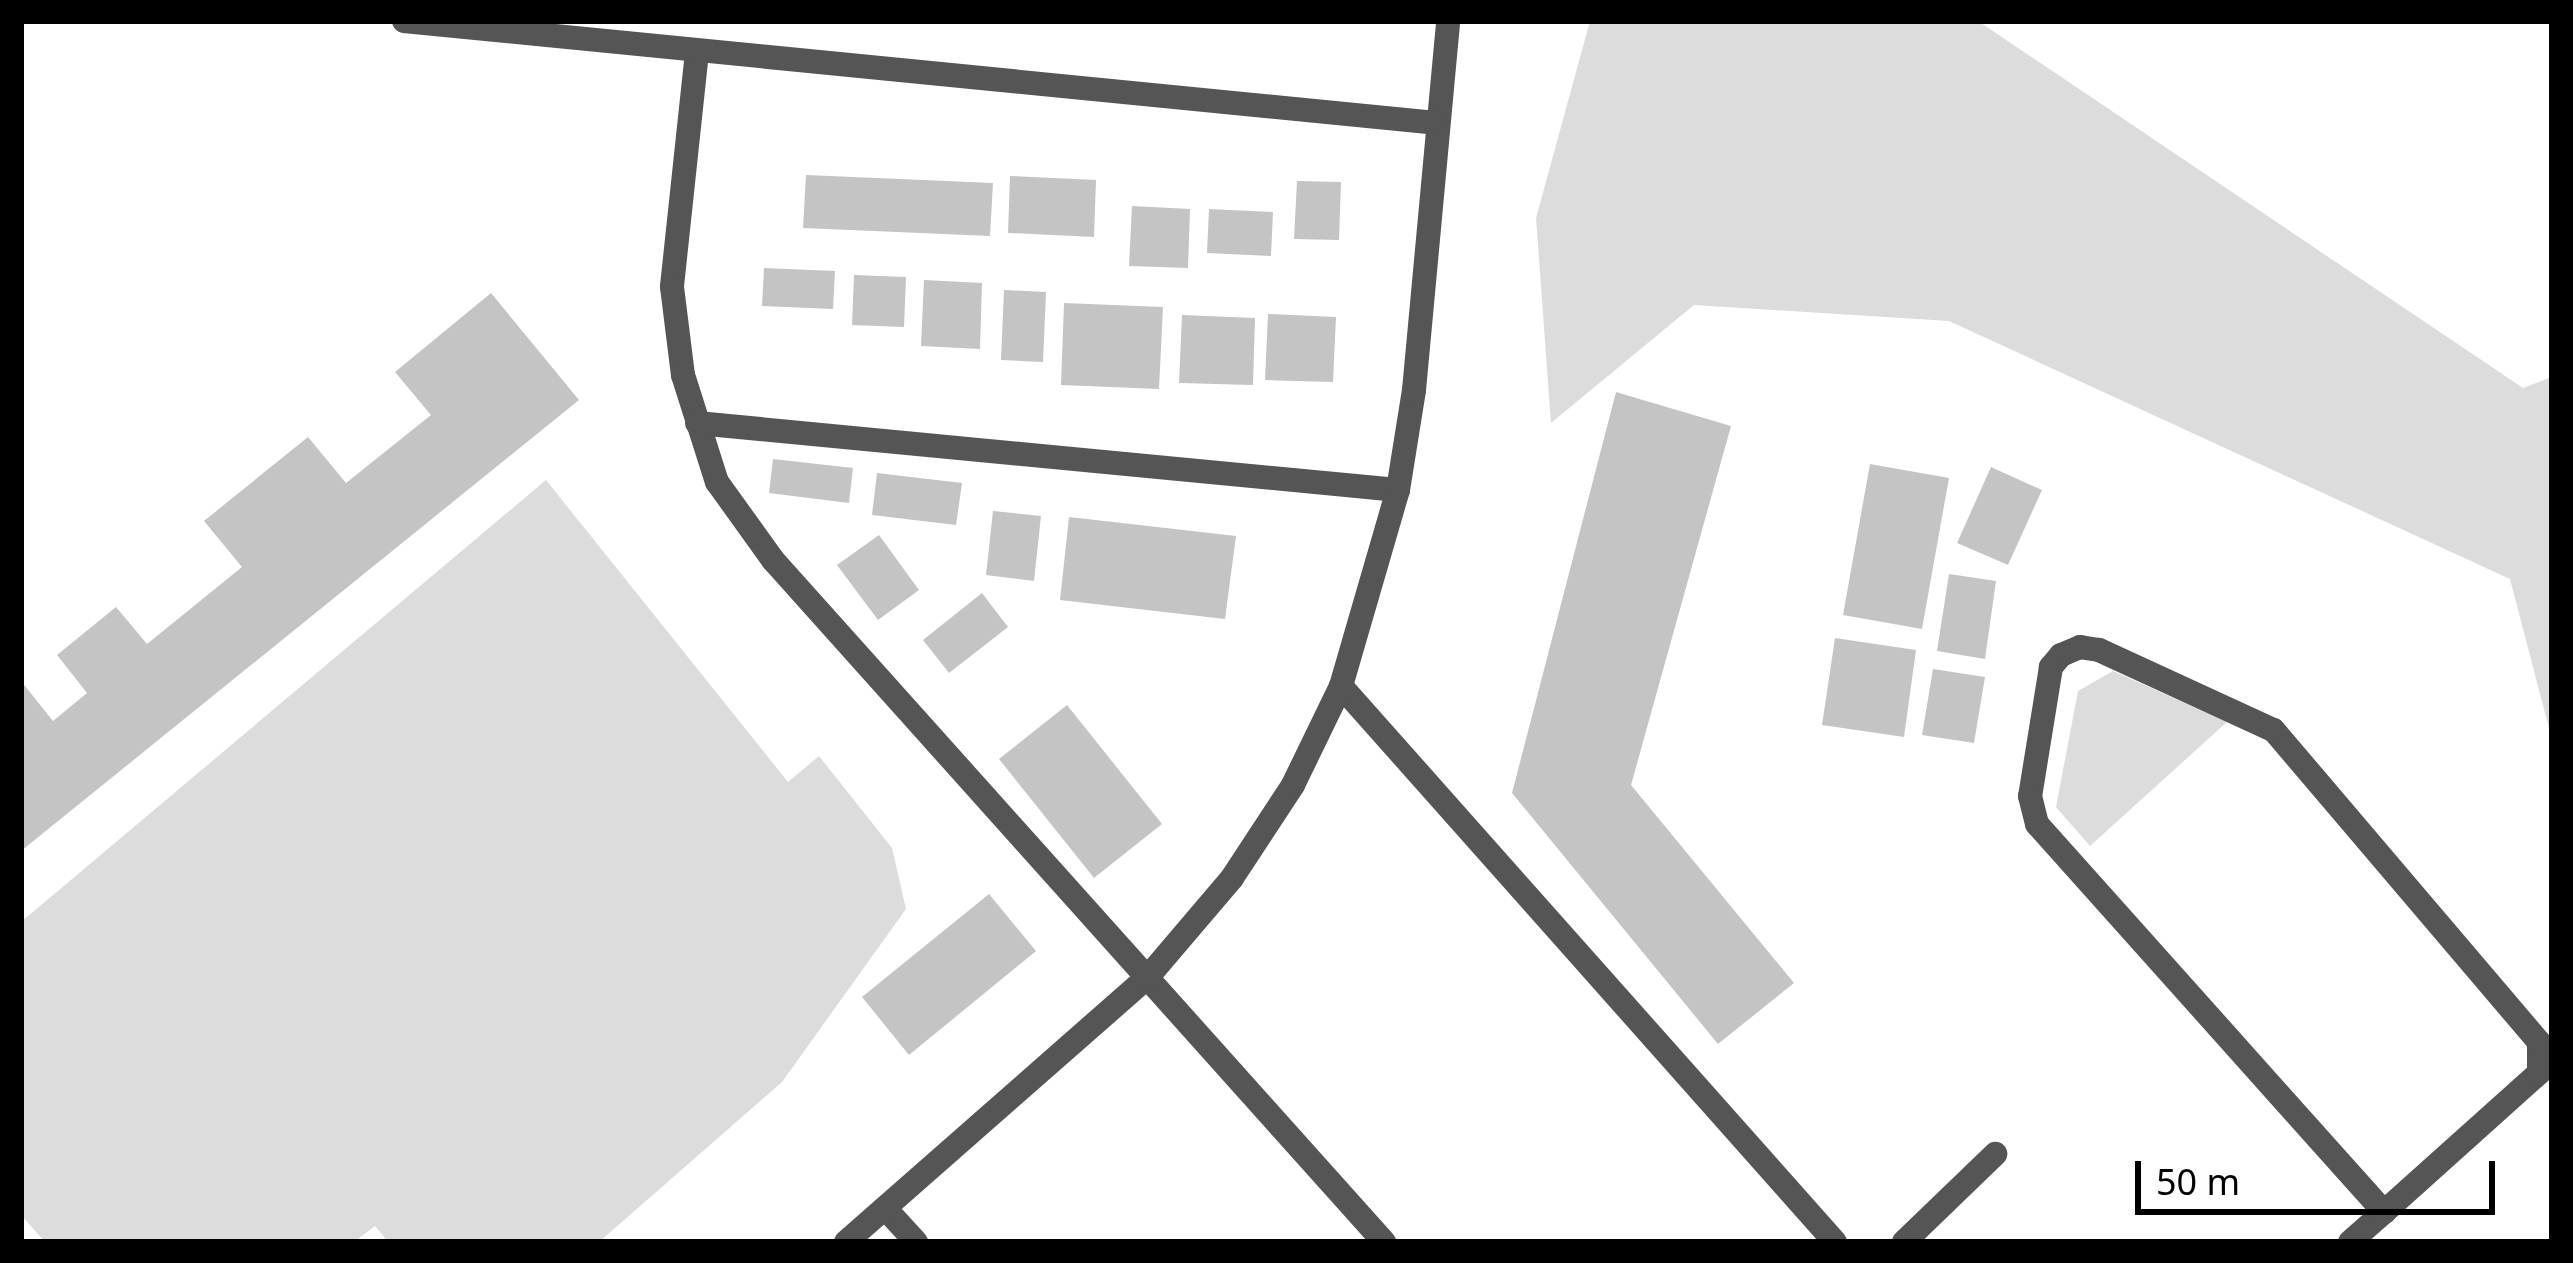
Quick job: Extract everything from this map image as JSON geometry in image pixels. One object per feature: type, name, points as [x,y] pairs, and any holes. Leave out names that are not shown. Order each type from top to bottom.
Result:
[{"type":"street","points":[[404,21],[1436,123]]},
{"type":"street","points":[[846,1242],[1147,978],[1268,822],[1340,686],[1398,490],[1414,390],[1448,21]]},
{"type":"street","points":[[697,52],[672,287],[697,423],[717,482],[772,560],[1384,1242]]},
{"type":"street","points":[[697,423],[1398,490]]},
{"type":"street","points":[[2350,1242],[2384,1212],[2539,1072],[2539,1042],[2273,730],[2099,650],[2080,647],[2061,655],[2051,667],[2030,796],[2037,824],[2384,1212]]},
{"type":"street","points":[[1340,686],[1835,1242]]},
{"type":"street","points":[[1904,1242],[1995,1154]]},
{"type":"street","points":[[885,1208],[916,1242]]},
{"type":"shaded area","points":[[1590,21],[1978,21],[2523,388],[2552,377],[2552,740],[2510,579],[1949,321],[1694,305],[1551,423],[1536,218]]},
{"type":"shaded area","points":[[546,480],[788,782],[819,756],[892,848],[906,909],[782,1082],[599,1242],[388,1242],[375,1226],[354,1242],[45,1242],[21,1215],[21,922]]},
{"type":"shaded area","points":[[2113,671],[2227,722],[2090,846],[2056,807],[2078,691]]},
{"type":"building","points":[[806,175],[993,183],[990,236],[803,228]]},
{"type":"building","points":[[1010,176],[1096,180],[1094,237],[1008,233]]},
{"type":"building","points":[[1297,181],[1341,182],[1339,240],[1294,239]]},
{"type":"building","points":[[1132,206],[1190,209],[1188,268],[1129,266]]},
{"type":"building","points":[[1209,209],[1273,212],[1271,256],[1207,253]]},
{"type":"building","points":[[764,268],[835,271],[833,309],[762,306]]},
{"type":"building","points":[[854,275],[906,277],[904,327],[852,325]]},
{"type":"building","points":[[924,280],[982,283],[980,349],[921,346]]},
{"type":"building","points":[[1004,290],[1046,292],[1043,362],[1001,360]]},
{"type":"building","points":[[491,293],[579,400],[21,851],[21,681],[53,721],[87,693],[57,655],[116,607],[147,644],[242,567],[204,521],[308,437],[346,483],[431,415],[395,372]]},
{"type":"building","points":[[1064,303],[1163,307],[1159,389],[1061,385]]},
{"type":"building","points":[[1268,314],[1336,317],[1333,382],[1265,380]]},
{"type":"building","points":[[1182,315],[1255,318],[1253,385],[1179,383]]},
{"type":"building","points":[[1616,392],[1731,426],[1631,785],[1794,983],[1718,1044],[1512,793]]},
{"type":"building","points":[[773,459],[853,468],[849,503],[769,493]]},
{"type":"building","points":[[1870,464],[1949,478],[1922,629],[1843,615]]},
{"type":"building","points":[[1991,467],[2042,490],[2008,565],[1957,543]]},
{"type":"building","points":[[877,473],[962,483],[956,525],[872,515]]},
{"type":"building","points":[[993,511],[1041,516],[1034,581],[986,575]]},
{"type":"building","points":[[1069,517],[1236,536],[1225,619],[1060,600]]},
{"type":"building","points":[[879,535],[919,590],[878,620],[837,565]]},
{"type":"building","points":[[1949,574],[1996,581],[1985,659],[1937,651]]},
{"type":"building","points":[[982,593],[1008,627],[949,673],[923,640]]},
{"type":"building","points":[[1835,638],[1916,650],[1904,737],[1822,725]]},
{"type":"building","points":[[1933,669],[1985,677],[1974,743],[1922,735]]},
{"type":"building","points":[[1067,705],[1162,824],[1094,878],[999,759]]},
{"type":"building","points":[[989,894],[1036,951],[909,1055],[862,997]]}]
